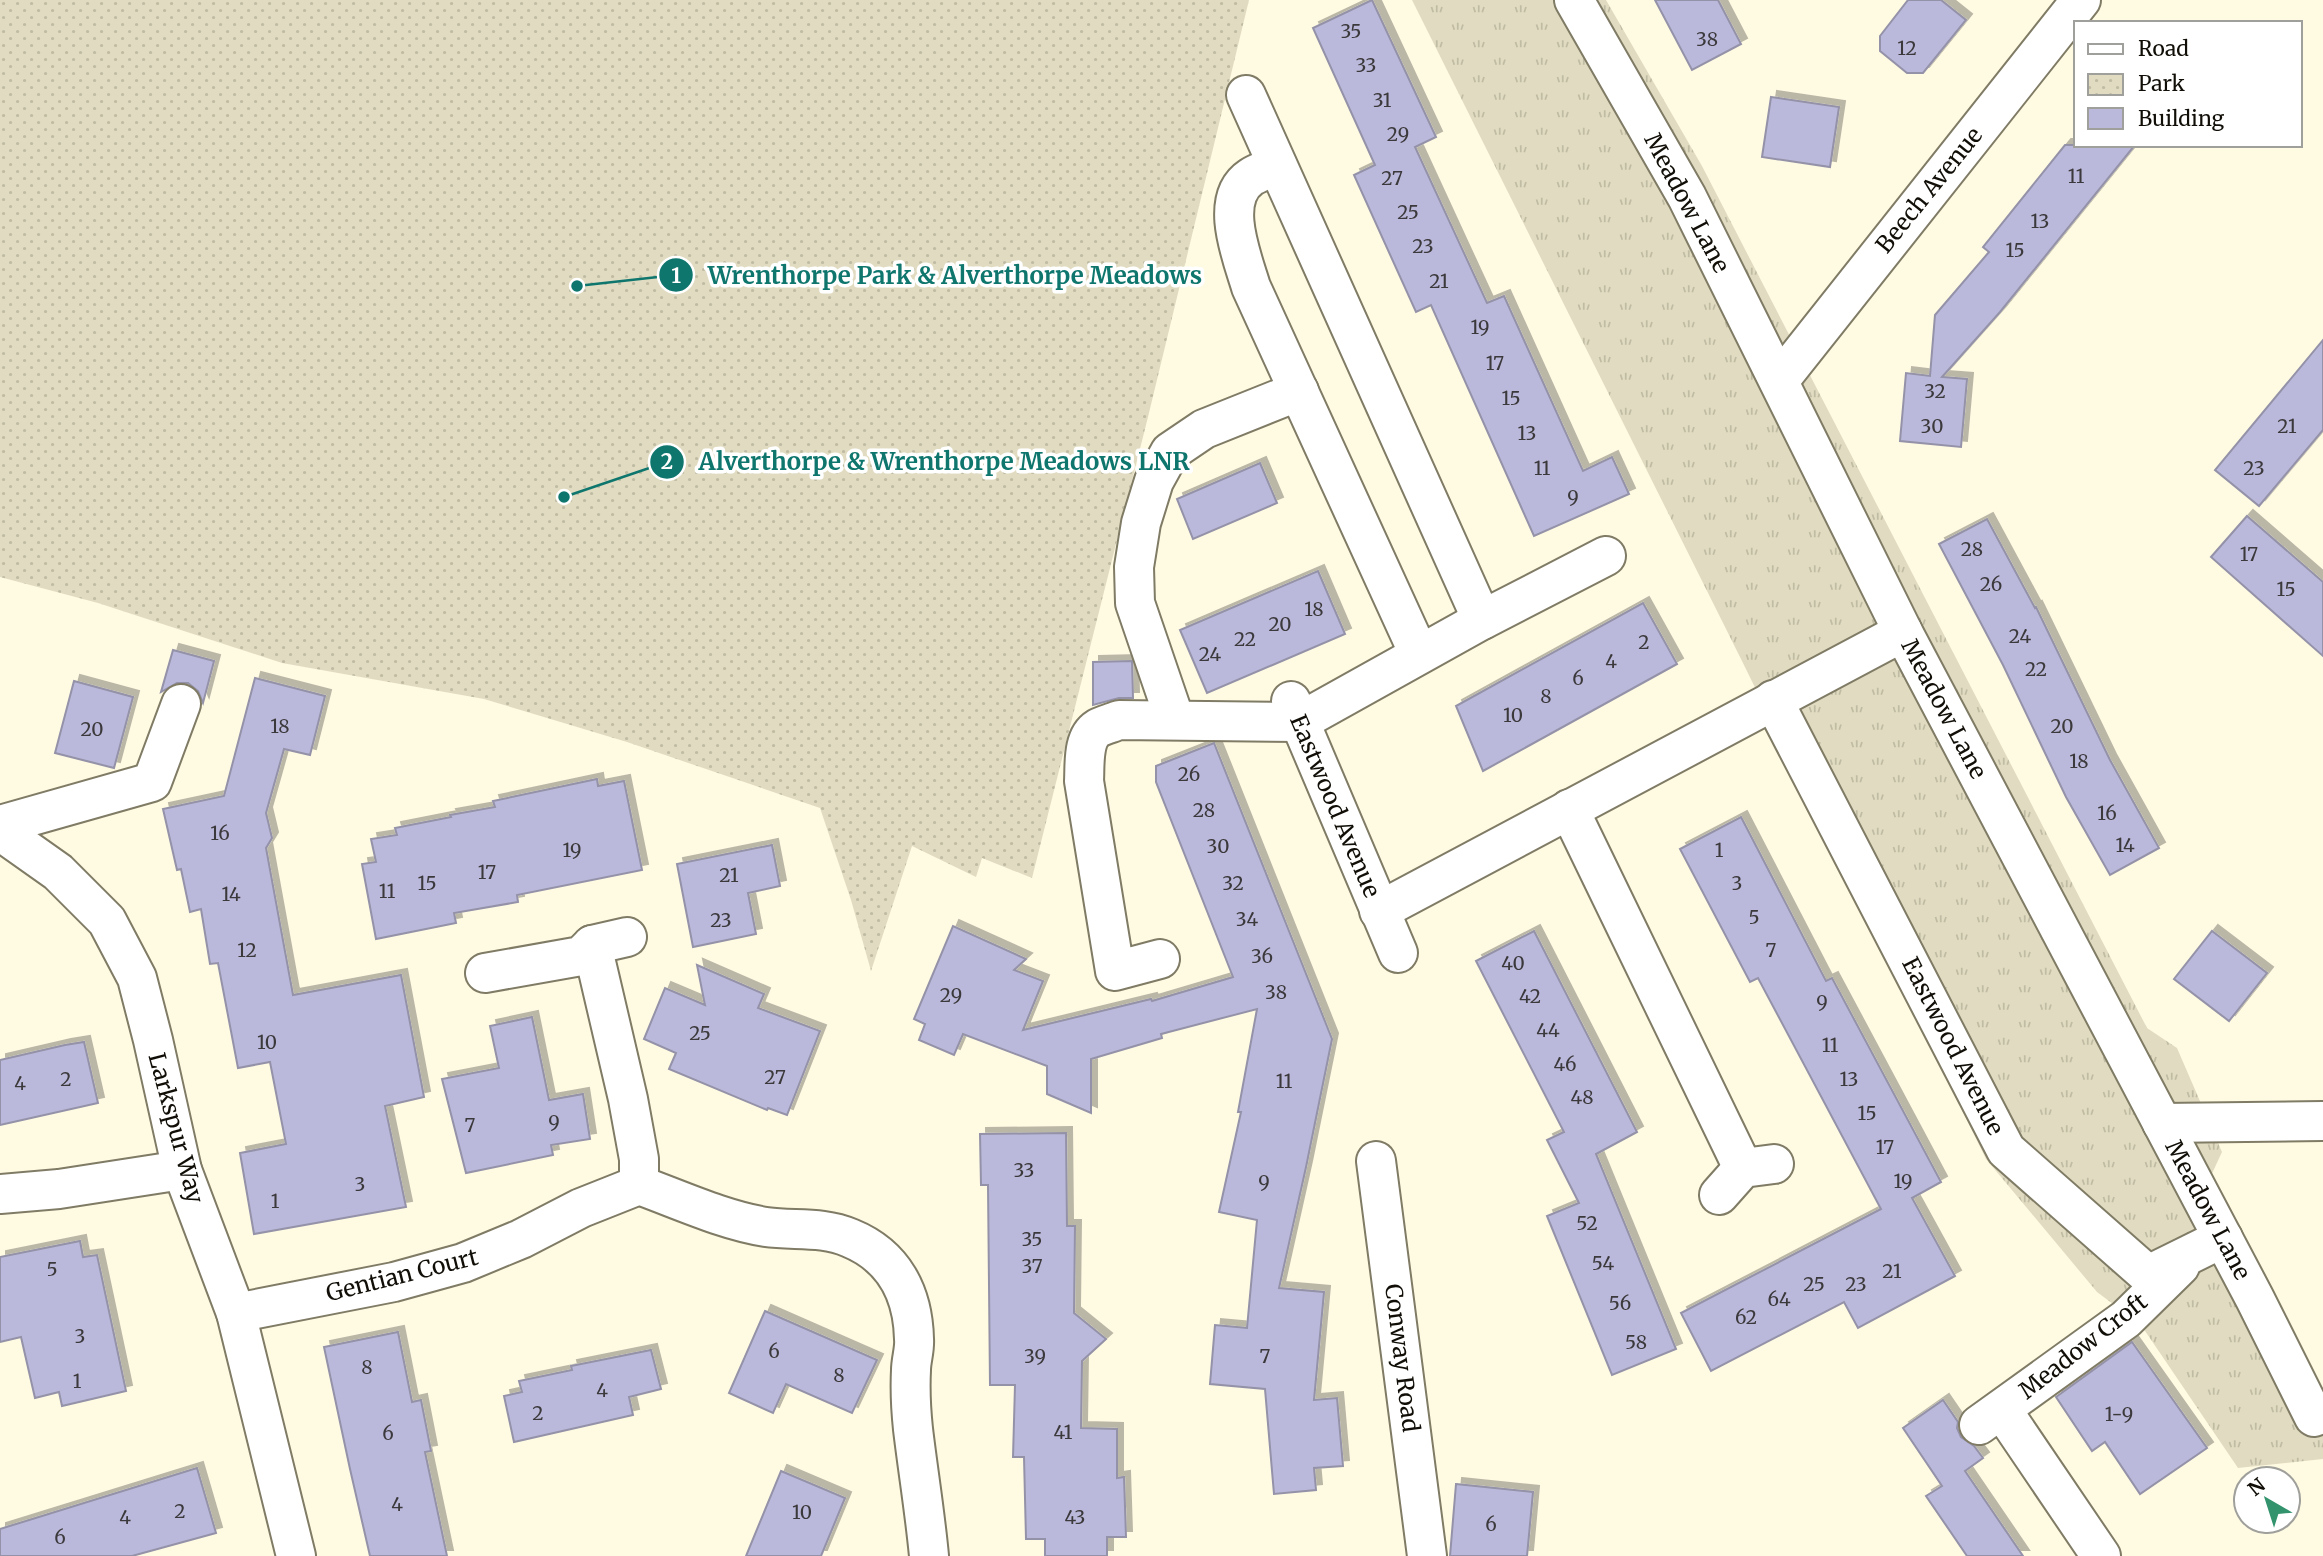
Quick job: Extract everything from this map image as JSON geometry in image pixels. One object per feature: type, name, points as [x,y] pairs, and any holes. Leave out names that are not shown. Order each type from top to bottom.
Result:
[{"type":"street","name":"Meadow Lane","points":[[1574,0],[1687,197],[1903,632],[2162,1123],[2208,1245],[2314,1417]]},
{"type":"street","name":"Beech Avenue","points":[[1779,382],[2081,0]]},
{"type":"street","points":[[1246,95],[1482,620]]},
{"type":"street","points":[[1277,165],[1251,177],[1240,188],[1234,208],[1237,237],[1251,287],[1419,654]]},
{"type":"street","points":[[1175,720],[1135,603],[1134,567],[1140,523],[1154,481],[1170,452],[1204,429],[1299,391]]},
{"type":"street","points":[[1160,959],[1115,971],[1084,781],[1085,755],[1090,737],[1096,729],[1119,720],[1175,720],[1295,711],[1419,654],[1606,556]]},
{"type":"street","name":"Eastwood Avenue","points":[[1379,911],[1903,632]]},
{"type":"street","name":"Eastwood Avenue","points":[[1773,700],[2006,1150],[2148,1275],[2208,1245]]},
{"type":"street","points":[[0,825],[152,782],[181,704]]},
{"type":"street","name":"Eastwood Avenue","points":[[1295,711],[1398,953]]},
{"type":"street","points":[[1569,809],[1745,1175]]},
{"type":"street","name":"Larkspur Way","points":[[0,831],[58,872],[107,921],[137,978],[182,1170],[236,1313],[296,1556]]},
{"type":"street","points":[[485,973],[581,956],[610,941],[628,1099],[639,1159],[639,1185],[729,1217],[767,1227],[818,1228],[850,1238],[877,1254],[900,1278],[911,1307],[915,1341],[911,1371],[913,1428],[929,1556]]},
{"type":"street","points":[[2162,1123],[2323,1121]]},
{"type":"street","name":"Conway Road","points":[[1376,1161],[1427,1556]]},
{"type":"street","points":[[0,1194],[59,1189],[182,1170]]},
{"type":"street","name":"Gentian Court","points":[[236,1313],[394,1282],[463,1263],[639,1185]]},
{"type":"street","name":"Meadow Croft","points":[[2101,1556],[1991,1418],[2126,1319],[2208,1245]]},
{"type":"green space","points":[[0,0],[1249,0],[1032,878],[982,858],[976,877],[912,846],[871,971],[851,900],[820,808],[627,742],[484,699],[282,663],[98,603],[0,577]]},
{"type":"green space","points":[[1412,0],[1606,0],[1702,166],[2147,1028],[2177,1048],[2222,1152],[2209,1180],[2323,1389],[2323,1459],[2236,1465],[2141,1325],[2097,1292],[1986,1159],[1741,659]]},
{"type":"building","points":[[1372,0],[1436,137],[1415,147],[1487,303],[1504,296],[1583,471],[1612,457],[1629,494],[1534,536],[1431,305],[1416,312],[1354,175],[1375,165],[1313,28]]},
{"type":"building","points":[[1655,0],[1718,0],[1741,44],[1692,70]]},
{"type":"building","points":[[1908,0],[1941,0],[1966,20],[1923,73],[1907,73],[1880,51],[1880,36]]},
{"type":"building","points":[[1771,97],[1839,107],[1830,167],[1762,157]]},
{"type":"building","points":[[2065,145],[2133,147],[2000,312],[1942,377],[1967,379],[1961,447],[1900,441],[1906,373],[1930,376],[1935,315],[1989,252],[1983,247]]},
{"type":"building","points":[[2323,340],[2323,430],[2259,506],[2215,470]]},
{"type":"building","points":[[1260,463],[1277,503],[1193,539],[1177,499]]},
{"type":"building","points":[[2247,516],[2323,582],[2323,656],[2211,557]]},
{"type":"building","points":[[1987,519],[2036,607],[2110,760],[2159,848],[2110,875],[2066,797],[2003,665],[1939,544]]},
{"type":"building","points":[[1318,571],[1345,634],[1207,693],[1180,630]]},
{"type":"building","points":[[1643,603],[1677,664],[1483,771],[1456,706]]},
{"type":"building","points":[[173,650],[214,661],[203,703],[198,691],[188,683],[177,683],[161,692]]},
{"type":"building","points":[[1132,661],[1133,698],[1119,698],[1093,705],[1093,662]]},
{"type":"building","points":[[255,678],[325,696],[310,755],[284,749],[266,813],[272,838],[266,848],[293,995],[401,975],[424,1097],[385,1106],[406,1207],[254,1234],[240,1153],[286,1144],[270,1062],[238,1068],[218,963],[210,964],[201,909],[190,912],[181,869],[177,870],[163,809],[224,796]]},
{"type":"building","points":[[74,681],[133,697],[114,768],[55,753]]},
{"type":"building","points":[[1214,743],[1332,1039],[1279,1288],[1324,1292],[1314,1400],[1337,1398],[1343,1466],[1314,1468],[1316,1490],[1274,1494],[1265,1389],[1210,1384],[1215,1325],[1247,1328],[1257,1220],[1219,1212],[1241,1112],[1238,1112],[1257,1009],[1161,1034],[1162,1038],[1091,1059],[1091,1113],[1047,1094],[1047,1066],[963,1034],[954,1055],[919,1040],[925,1024],[914,1019],[953,926],[1026,959],[1014,970],[1043,981],[1023,1030],[1151,999],[1152,1001],[1233,977],[1156,782],[1156,766]]},
{"type":"building","points":[[597,779],[598,786],[624,781],[642,870],[517,895],[518,902],[454,913],[456,923],[376,939],[362,864],[376,862],[371,839],[397,835],[395,828],[495,807],[493,801]]},
{"type":"building","points":[[1741,817],[1826,981],[1832,978],[1941,1182],[1912,1198],[1955,1276],[1858,1328],[1844,1302],[1711,1371],[1681,1313],[1881,1209],[1758,978],[1750,982],[1680,849]]},
{"type":"building","points":[[772,845],[780,886],[748,893],[756,934],[693,947],[677,864]]},
{"type":"building","points":[[1534,931],[1637,1132],[1596,1154],[1676,1349],[1612,1375],[1547,1216],[1579,1203],[1547,1140],[1564,1132],[1476,961]]},
{"type":"building","points":[[2212,931],[2267,973],[2229,1021],[2174,979]]},
{"type":"building","points":[[697,965],[764,994],[758,1008],[820,1031],[787,1115],[768,1108],[767,1110],[669,1069],[676,1053],[644,1039],[665,988],[705,1005]]},
{"type":"building","points":[[532,1017],[549,1100],[583,1094],[590,1139],[551,1145],[553,1155],[466,1173],[442,1079],[499,1068],[490,1026]]},
{"type":"building","points":[[84,1042],[98,1103],[0,1125],[0,1060]]},
{"type":"building","points":[[1066,1133],[1067,1226],[1075,1226],[1074,1313],[1106,1339],[1082,1361],[1081,1428],[1117,1429],[1117,1478],[1124,1477],[1126,1537],[1107,1537],[1107,1556],[1045,1556],[1045,1539],[1026,1539],[1024,1457],[1013,1457],[1015,1385],[990,1385],[988,1185],[981,1185],[980,1134]]},
{"type":"building","points":[[80,1241],[83,1257],[97,1255],[126,1391],[62,1406],[59,1392],[35,1398],[21,1337],[0,1342],[0,1257]]},
{"type":"building","points":[[765,1311],[877,1360],[852,1413],[786,1384],[773,1413],[729,1393]]},
{"type":"building","points":[[398,1332],[412,1402],[421,1400],[431,1451],[425,1452],[447,1556],[370,1556],[350,1469],[324,1347]]},
{"type":"building","points":[[2132,1342],[2207,1448],[2140,1494],[2105,1442],[2092,1451],[2056,1397]]},
{"type":"building","points":[[651,1350],[661,1389],[629,1397],[633,1415],[514,1442],[504,1396],[522,1392],[519,1381],[572,1370],[571,1366]]},
{"type":"building","points":[[1943,1400],[1958,1422],[1957,1428],[1961,1437],[1974,1446],[1983,1458],[1965,1471],[2023,1556],[1967,1556],[1926,1496],[1942,1486],[1903,1428]]},
{"type":"building","points":[[197,1468],[216,1533],[132,1556],[0,1556],[0,1529]]},
{"type":"building","points":[[781,1471],[845,1498],[821,1556],[746,1556]]},
{"type":"building","points":[[1456,1484],[1533,1492],[1527,1556],[1450,1556]]},
{"type":"place","name":"Wrenthorpe Park & Alverthorpe Meadows","points":[[577,286]]},
{"type":"place","name":"Alverthorpe & Wrenthorpe Meadows LNR","points":[[564,497]]}]
